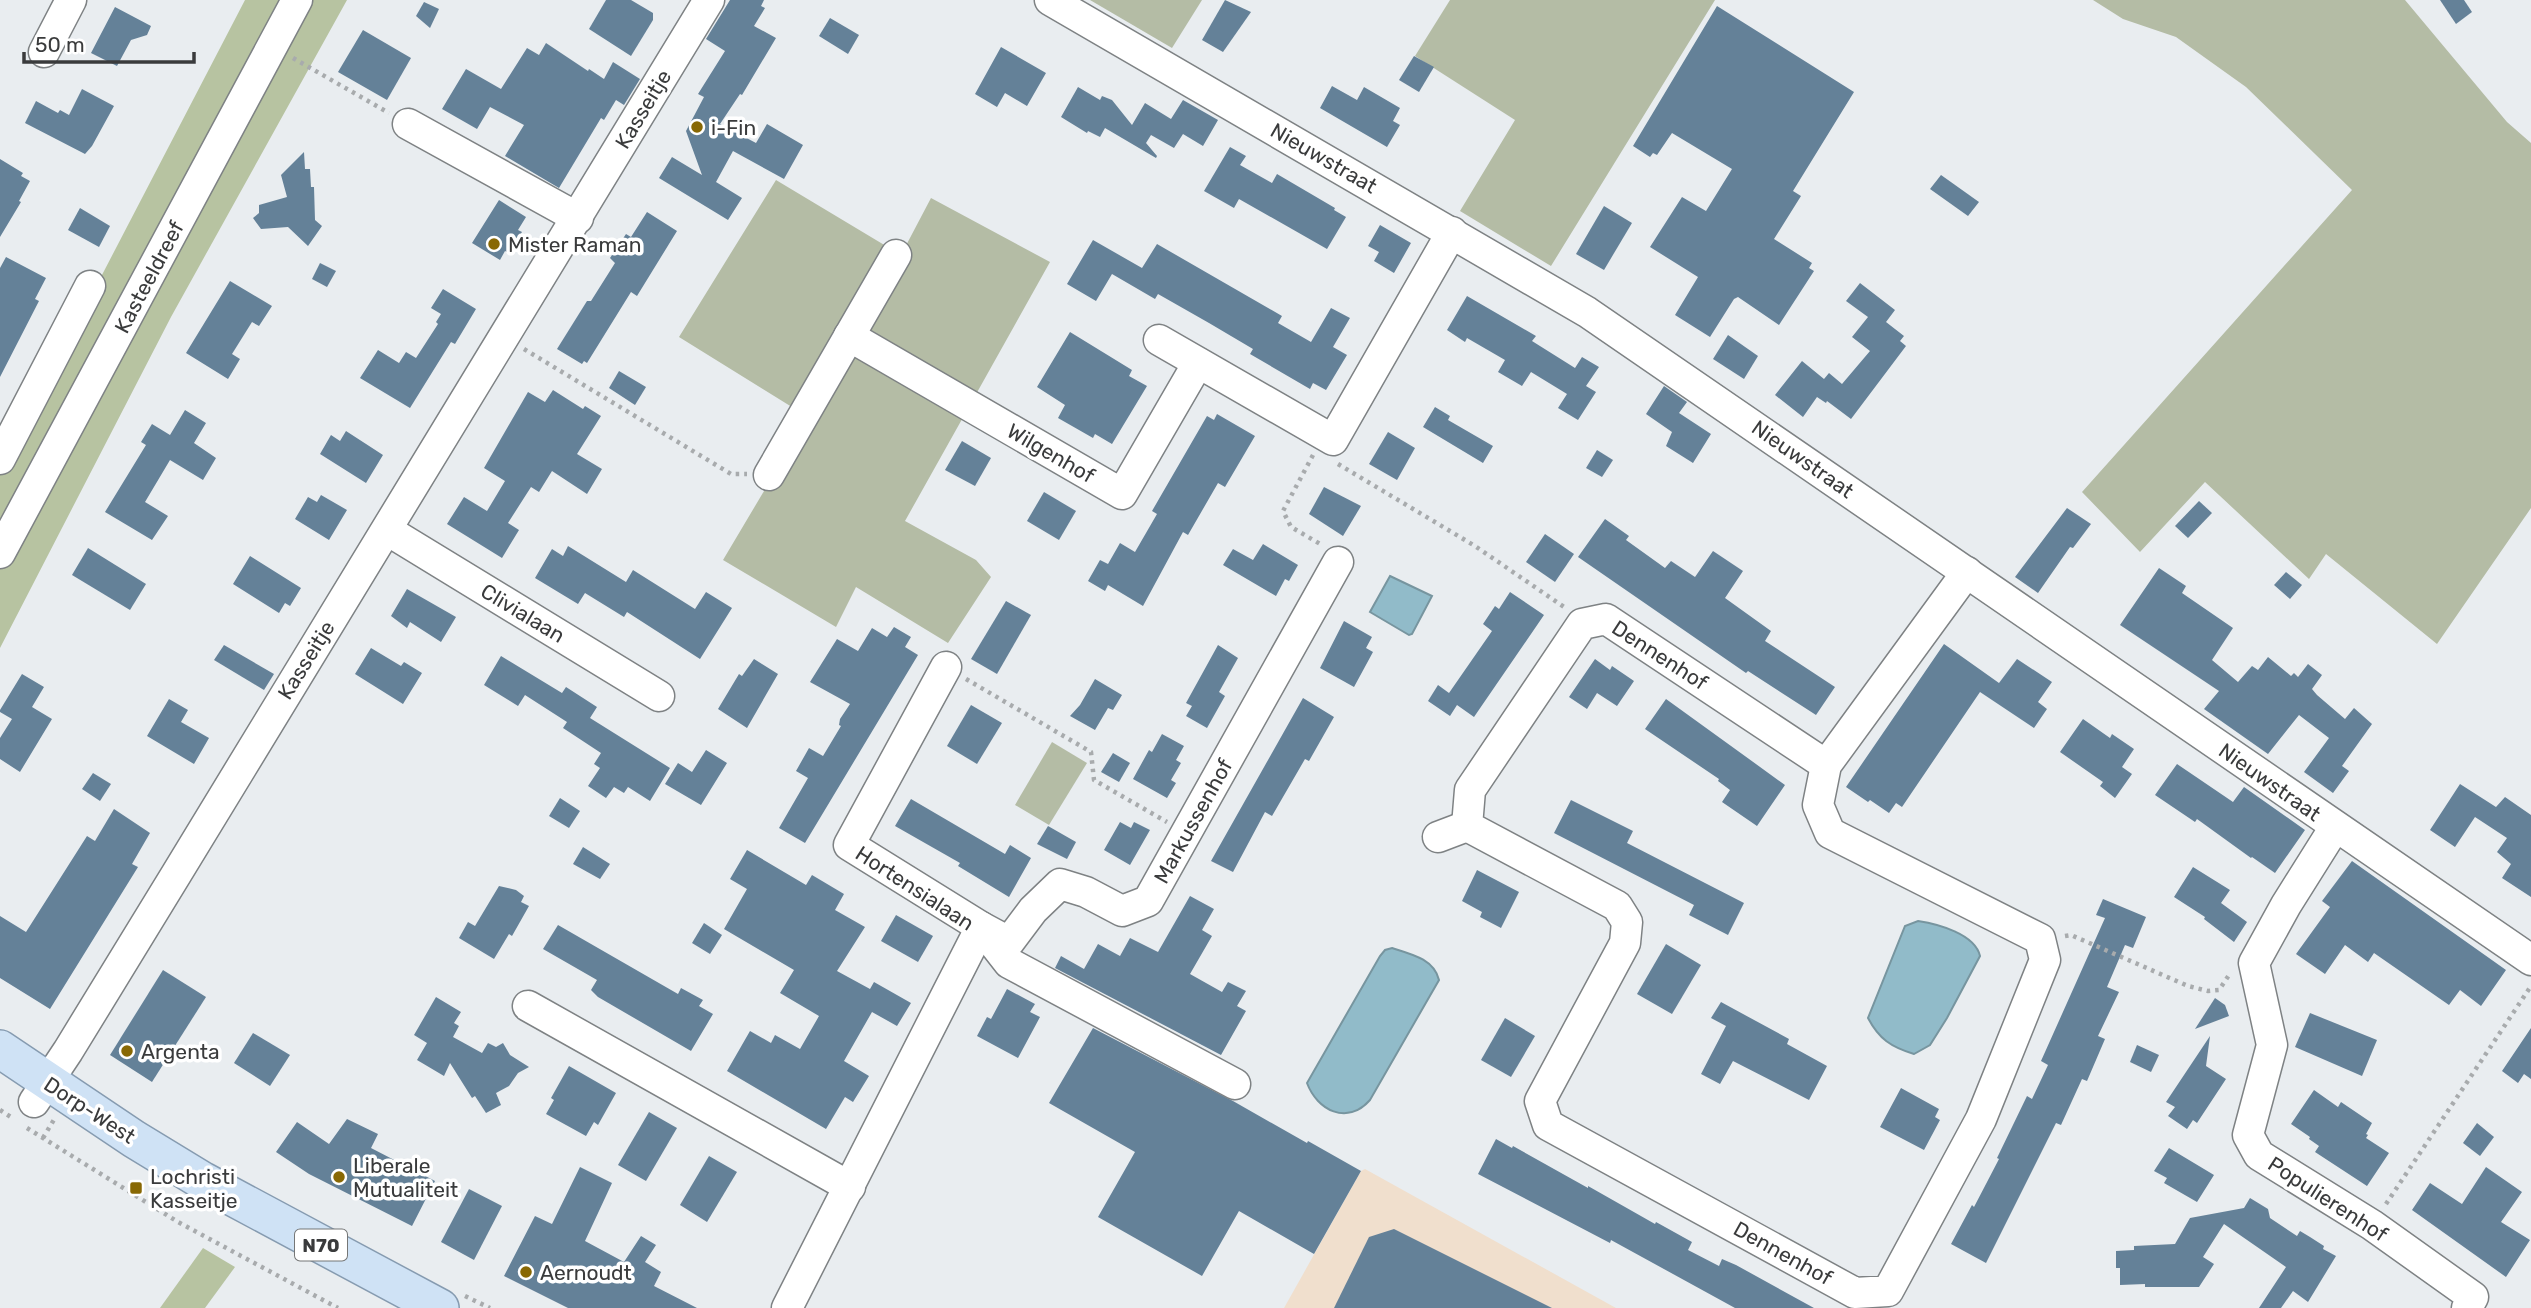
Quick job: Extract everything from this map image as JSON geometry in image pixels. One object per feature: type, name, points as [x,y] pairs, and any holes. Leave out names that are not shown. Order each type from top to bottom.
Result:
[{"type":"main road","name":"Dorp-West","points":[[0,1049],[27,1098],[203,1181],[440,1308]]},
{"type":"main road","name":"Dorp-West","points":[[0,1079],[187,1197],[391,1308]]},
{"type":"street","points":[[44,52],[71,0]]},
{"type":"street","name":"Kasteeldreef","points":[[0,552],[297,0]]},
{"type":"street","name":"Kasseitje","points":[[27,1098],[75,1039],[709,0]]},
{"type":"street","name":"Nieuwstraat","points":[[1050,0],[1587,312],[2531,960]]},
{"type":"street","points":[[408,124],[578,218]]},
{"type":"street","points":[[1159,340],[1333,440],[1452,232]]},
{"type":"street","points":[[769,475],[896,255]]},
{"type":"street","points":[[0,459],[90,286]]},
{"type":"street","name":"Wilgenhof","points":[[849,336],[1122,494],[1198,363]]},
{"type":"street","name":"Clivialaan","points":[[387,530],[659,696]]},
{"type":"street","name":"Markussenhof","points":[[981,928],[1009,942],[1033,910],[1060,884],[1086,892],[1122,911],[1148,901],[1338,562]]},
{"type":"street","points":[[1967,572],[1826,765],[1818,805],[1830,833],[2040,939]]},
{"type":"street","name":"Dennenhof","points":[[1826,765],[1606,619],[1582,624],[1469,790],[1467,826],[1617,906],[1628,922],[1625,943],[1540,1101],[1548,1125],[1856,1293],[1888,1291],[1980,1119],[2045,960],[2040,939]]},
{"type":"street","name":"Hortensialaan","points":[[787,1308],[981,928],[849,845],[946,667]]},
{"type":"street","points":[[1438,838],[1467,826]]},
{"type":"street","points":[[2254,963],[2286,905],[2335,827]]},
{"type":"street","points":[[981,928],[1009,963],[1235,1084]]},
{"type":"street","name":"Populierenhof","points":[[2254,963],[2272,1045],[2248,1135],[2259,1155],[2372,1225],[2473,1297],[2467,1308]]},
{"type":"street","points":[[528,1006],[850,1187]]},
{"type":"path","points":[[274,47],[408,124]]},
{"type":"path","points":[[505,338],[731,474],[769,475]]},
{"type":"path","points":[[1315,451],[1283,511],[1292,527],[1332,550],[1338,562]]},
{"type":"path","points":[[1327,458],[1475,546],[1574,614],[1582,624]]},
{"type":"path","points":[[946,667],[1091,752],[1094,780],[1185,833]]},
{"type":"path","points":[[2040,939],[2071,935],[2188,986],[2208,991],[2219,990],[2232,971],[2254,963]]},
{"type":"path","points":[[2372,1225],[2531,986]]},
{"type":"path","points":[[27,1098],[87,1167],[189,1228],[338,1308]]},
{"type":"shaded area","points":[[1365,1169],[1616,1308],[1284,1308],[1361,1171]]},
{"type":"green space","points":[[245,0],[347,0],[171,317],[0,648],[0,471]]},
{"type":"green space","points":[[1090,0],[1202,0],[1172,48]]},
{"type":"green space","points":[[1450,0],[1715,0],[1551,266],[1460,211],[1515,120],[1415,56]]},
{"type":"green space","points":[[2093,0],[2405,0],[2507,122],[2531,143],[2531,508],[2437,644],[2326,554],[2309,579],[2205,482],[2140,552],[2082,492],[2352,190],[2246,87],[2176,37],[2123,19]]},
{"type":"green space","points":[[776,180],[901,255],[931,198],[1050,262],[905,521],[976,560],[991,577],[948,643],[856,587],[836,627],[723,560],[808,417],[679,337]]},
{"type":"green space","points":[[1052,742],[1087,763],[1049,825],[1015,805]]},
{"type":"green space","points":[[203,1248],[235,1267],[205,1308],[160,1308]]},
{"type":"water","points":[[1390,576],[1432,596],[1412,634],[1409,635],[1370,612]]},
{"type":"water","points":[[1918,921],[1955,931],[1977,948],[1980,956],[1930,1045],[1914,1054],[1886,1041],[1868,1018],[1905,926]]},
{"type":"water","points":[[1392,948],[1427,962],[1439,980],[1370,1100],[1352,1112],[1334,1111],[1318,1101],[1307,1083],[1380,956],[1385,950]]},
{"type":"building","points":[[606,0],[631,0],[653,13],[653,20],[631,56],[589,29]]},
{"type":"building","points":[[730,0],[764,0],[761,6],[765,8],[754,26],[776,38],[742,95],[740,94],[720,124],[756,143],[767,124],[803,145],[784,179],[733,151],[716,182],[742,198],[728,220],[659,178],[672,157],[702,175],[686,131],[704,97],[698,94],[725,51],[706,39]]},
{"type":"building","points":[[1225,0],[1251,12],[1223,52],[1202,40]]},
{"type":"building","points":[[2440,0],[2464,0],[2472,12],[2456,24]]},
{"type":"building","points":[[424,2],[439,9],[430,28],[416,16]]},
{"type":"building","points":[[1717,6],[1854,92],[1793,191],[1801,196],[1774,239],[1812,263],[1809,268],[1814,271],[1779,325],[1738,297],[1734,299],[1710,337],[1675,315],[1698,277],[1650,247],[1682,197],[1706,211],[1732,169],[1672,133],[1657,155],[1653,153],[1650,157],[1633,146]]},
{"type":"building","points":[[115,7],[151,26],[147,35],[131,40],[117,66],[91,53]]},
{"type":"building","points":[[830,18],[859,35],[848,54],[819,36]]},
{"type":"building","points":[[363,30],[411,58],[387,100],[338,72]]},
{"type":"building","points":[[546,43],[604,79],[613,62],[640,79],[624,105],[616,100],[604,120],[601,118],[559,188],[505,156],[524,125],[490,107],[477,129],[442,109],[466,69],[501,89],[527,48],[539,55]]},
{"type":"building","points":[[1001,47],[1046,73],[1027,106],[1005,93],[997,107],[975,94]]},
{"type":"building","points":[[1414,56],[1434,67],[1419,92],[1399,80]]},
{"type":"building","points":[[1332,86],[1357,100],[1364,87],[1400,108],[1393,121],[1400,125],[1387,147],[1320,108]]},
{"type":"building","points":[[1078,87],[1100,100],[1102,96],[1112,100],[1132,125],[1145,103],[1171,119],[1183,100],[1218,120],[1203,146],[1183,134],[1174,148],[1151,135],[1146,143],[1156,158],[1105,128],[1100,137],[1088,131],[1087,133],[1061,117]]},
{"type":"building","points":[[82,89],[114,106],[85,154],[25,123],[36,101],[58,113],[60,110],[69,115]]},
{"type":"building","points":[[1230,147],[1246,156],[1240,165],[1272,183],[1277,174],[1346,217],[1327,249],[1239,199],[1234,208],[1204,191]]},
{"type":"building","points":[[304,152],[305,169],[310,169],[311,187],[314,187],[315,220],[322,226],[308,246],[288,227],[261,229],[253,218],[259,213],[259,205],[287,197],[281,175]]},
{"type":"building","points":[[0,159],[23,173],[21,176],[30,181],[0,237]]},
{"type":"building","points":[[1941,175],[1979,202],[1968,216],[1930,189]]},
{"type":"building","points":[[499,200],[526,217],[518,230],[522,232],[509,253],[505,251],[500,260],[472,243]]},
{"type":"building","points":[[1604,206],[1632,223],[1604,270],[1576,254]]},
{"type":"building","points":[[80,208],[110,226],[99,247],[68,230]]},
{"type":"building","points":[[647,212],[677,231],[637,296],[631,292],[587,363],[584,361],[582,364],[557,349],[615,263],[610,258],[626,234],[631,237]]},
{"type":"building","points":[[1380,225],[1411,243],[1394,273],[1374,261],[1379,252],[1368,246]]},
{"type":"building","points":[[1093,240],[1142,268],[1157,244],[1282,316],[1278,323],[1311,342],[1331,308],[1350,318],[1333,347],[1347,355],[1326,390],[1313,383],[1310,389],[1250,354],[1253,349],[1209,323],[1158,294],[1155,299],[1112,274],[1096,301],[1067,284]]},
{"type":"building","points":[[6,257],[46,278],[35,299],[39,301],[0,377],[0,268]]},
{"type":"building","points":[[320,263],[336,271],[327,287],[312,279]]},
{"type":"building","points":[[230,281],[272,306],[259,326],[252,322],[232,354],[240,359],[228,379],[186,353]]},
{"type":"building","points":[[1860,283],[1895,310],[1886,322],[1904,336],[1900,341],[1906,346],[1851,419],[1817,397],[1803,417],[1775,395],[1802,361],[1824,379],[1829,373],[1842,384],[1870,351],[1852,337],[1868,317],[1846,301]]},
{"type":"building","points":[[443,289],[476,309],[455,344],[451,342],[410,408],[360,378],[378,350],[399,363],[406,352],[416,358],[438,324],[436,322],[441,314],[431,308]]},
{"type":"building","points":[[1467,296],[1536,336],[1532,341],[1575,368],[1582,357],[1599,367],[1586,386],[1596,392],[1578,420],[1558,408],[1567,394],[1531,372],[1522,386],[1498,372],[1505,360],[1467,338],[1465,342],[1447,330]]},
{"type":"building","points":[[1070,332],[1132,370],[1129,376],[1147,386],[1112,444],[1095,434],[1093,438],[1058,418],[1065,405],[1037,387]]},
{"type":"building","points":[[1728,335],[1758,356],[1744,379],[1713,359]]},
{"type":"building","points":[[619,371],[646,387],[635,405],[609,388]]},
{"type":"building","points":[[1664,386],[1687,402],[1679,413],[1711,434],[1693,463],[1666,446],[1672,432],[1646,414]]},
{"type":"building","points":[[553,390],[583,409],[585,406],[601,416],[577,454],[602,469],[587,494],[552,471],[539,492],[531,487],[508,523],[519,530],[502,558],[447,524],[464,497],[487,511],[505,481],[484,468],[528,392],[545,402]]},
{"type":"building","points":[[1435,407],[1450,416],[1448,420],[1493,446],[1483,463],[1423,427]]},
{"type":"building","points":[[185,410],[206,423],[194,443],[216,458],[203,480],[170,460],[145,502],[168,516],[152,540],[105,512],[146,445],[141,442],[152,424],[170,435]]},
{"type":"building","points":[[1217,414],[1255,436],[1225,487],[1218,483],[1188,535],[1183,532],[1143,606],[1108,585],[1105,591],[1088,581],[1100,560],[1108,564],[1120,543],[1135,552],[1157,514],[1152,511],[1207,416],[1214,420]]},
{"type":"building","points":[[346,431],[383,455],[366,483],[320,454],[331,435],[340,441]]},
{"type":"building","points":[[1388,432],[1415,448],[1397,480],[1369,464]]},
{"type":"building","points":[[962,441],[991,458],[975,486],[945,470]]},
{"type":"building","points":[[1597,450],[1613,460],[1602,477],[1586,468]]},
{"type":"building","points":[[1324,487],[1361,506],[1343,536],[1309,514]]},
{"type":"building","points":[[1044,492],[1076,511],[1059,540],[1027,521]]},
{"type":"building","points":[[321,495],[347,510],[329,540],[295,519],[308,497],[317,502]]},
{"type":"building","points":[[2199,501],[2212,513],[2188,538],[2175,526]]},
{"type":"building","points":[[2067,508],[2091,524],[2073,548],[2070,547],[2038,593],[2015,577]]},
{"type":"building","points":[[1605,519],[1629,536],[1626,540],[1665,568],[1671,561],[1695,577],[1713,551],[1743,571],[1725,598],[1771,631],[1765,641],[1835,687],[1816,715],[1748,671],[1746,673],[1578,557]]},
{"type":"building","points":[[1545,534],[1574,554],[1555,582],[1526,562]]},
{"type":"building","points":[[1263,544],[1298,565],[1289,581],[1285,579],[1276,596],[1223,565],[1233,549],[1253,560]]},
{"type":"building","points":[[568,546],[626,582],[633,570],[695,609],[706,592],[732,608],[700,659],[627,612],[624,617],[585,593],[578,604],[535,578],[552,549],[563,556]]},
{"type":"building","points":[[88,548],[146,584],[130,610],[72,575]]},
{"type":"building","points":[[250,556],[301,588],[290,606],[285,603],[279,613],[233,584]]},
{"type":"building","points":[[2159,568],[2186,586],[2182,593],[2233,628],[2212,660],[2238,682],[2252,666],[2258,670],[2268,657],[2291,676],[2294,673],[2298,677],[2308,664],[2322,675],[2312,689],[2317,695],[2345,719],[2354,708],[2372,724],[2342,766],[2349,771],[2333,793],[2304,772],[2329,738],[2299,715],[2268,754],[2204,709],[2219,691],[2120,625]]},
{"type":"building","points":[[2286,572],[2302,585],[2290,599],[2274,585]]},
{"type":"building","points":[[407,589],[456,617],[441,642],[410,622],[407,628],[391,616]]},
{"type":"building","points":[[1510,592],[1544,615],[1474,717],[1457,705],[1450,716],[1428,701],[1438,685],[1449,693],[1492,631],[1483,624],[1495,606],[1499,609]]},
{"type":"building","points":[[1006,601],[1031,615],[997,674],[971,659]]},
{"type":"building","points":[[1344,621],[1372,637],[1366,648],[1373,652],[1354,687],[1320,668]]},
{"type":"building","points":[[894,627],[911,637],[905,647],[918,655],[805,843],[779,828],[808,778],[796,771],[809,748],[823,756],[841,726],[840,719],[850,704],[810,682],[837,639],[858,651],[872,628],[887,637]]},
{"type":"building","points":[[1944,644],[1999,683],[2017,659],[2052,682],[2038,702],[2047,709],[2034,728],[1980,692],[1902,807],[1896,803],[1889,813],[1846,787]]},
{"type":"building","points":[[224,645],[274,674],[264,690],[214,660]]},
{"type":"building","points":[[1218,645],[1238,658],[1219,692],[1225,696],[1207,728],[1186,716],[1192,706],[1186,703]]},
{"type":"building","points":[[371,648],[401,666],[404,662],[422,673],[403,704],[355,674]]},
{"type":"building","points":[[501,656],[562,693],[566,687],[597,707],[590,718],[670,768],[650,801],[628,787],[624,793],[614,787],[606,798],[588,786],[600,768],[594,764],[601,753],[563,728],[567,722],[525,695],[518,706],[484,685]]},
{"type":"building","points":[[754,659],[778,674],[747,728],[718,709],[739,674],[742,676]]},
{"type":"building","points":[[1595,659],[1610,670],[1612,666],[1634,681],[1617,706],[1597,693],[1587,709],[1569,697]]},
{"type":"building","points":[[22,674],[44,687],[32,707],[52,719],[20,772],[0,759],[0,738],[12,719],[0,710]]},
{"type":"building","points":[[1095,679],[1122,695],[1113,710],[1108,708],[1095,730],[1070,716],[1080,705]]},
{"type":"building","points":[[1303,698],[1334,717],[1309,761],[1305,759],[1272,816],[1265,812],[1233,872],[1211,861]]},
{"type":"building","points":[[169,699],[188,710],[181,722],[209,738],[194,764],[147,736]]},
{"type":"building","points":[[1666,699],[1785,785],[1757,826],[1722,802],[1730,790],[1718,781],[1719,779],[1645,729]]},
{"type":"building","points":[[971,705],[1002,723],[977,764],[947,746]]},
{"type":"building","points":[[2083,719],[2110,738],[2112,734],[2134,749],[2122,767],[2132,774],[2115,798],[2100,786],[2103,782],[2060,752]]},
{"type":"building","points":[[1162,734],[1184,746],[1176,760],[1181,763],[1171,780],[1176,783],[1167,798],[1133,779],[1149,750],[1152,752]]},
{"type":"building","points":[[706,750],[727,763],[701,805],[665,784],[678,763],[692,772]]},
{"type":"building","points":[[1113,753],[1130,763],[1119,782],[1101,772]]},
{"type":"building","points":[[2177,764],[2233,802],[2244,787],[2305,830],[2275,873],[2197,819],[2195,822],[2155,795]]},
{"type":"building","points":[[93,773],[111,784],[100,801],[82,789]]},
{"type":"building","points":[[2460,784],[2496,807],[2505,797],[2531,815],[2531,897],[2502,878],[2511,864],[2497,852],[2507,838],[2475,817],[2455,847],[2430,830]]},
{"type":"building","points":[[560,798],[580,811],[569,828],[549,816]]},
{"type":"building","points":[[911,799],[1005,854],[1010,845],[1031,858],[1009,897],[958,866],[960,863],[895,826]]},
{"type":"building","points":[[1571,800],[1633,831],[1627,843],[1744,903],[1728,935],[1689,915],[1694,905],[1554,833]]},
{"type":"building","points":[[114,809],[150,833],[132,864],[138,867],[50,1009],[0,978],[0,916],[26,932],[87,836],[95,841]]},
{"type":"building","points":[[1120,822],[1131,828],[1134,822],[1150,830],[1130,865],[1104,850]]},
{"type":"building","points":[[1048,826],[1076,842],[1067,859],[1037,844]]},
{"type":"building","points":[[583,847],[610,864],[600,879],[573,864]]},
{"type":"building","points":[[747,850],[806,885],[812,875],[844,894],[835,910],[865,927],[837,971],[870,989],[874,982],[911,1003],[897,1026],[872,1012],[844,1061],[869,1076],[853,1102],[845,1097],[826,1129],[727,1071],[750,1031],[771,1043],[775,1035],[800,1049],[819,1016],[780,993],[794,970],[724,929],[747,889],[730,879]]},
{"type":"building","points":[[2352,861],[2506,970],[2481,1006],[2460,990],[2449,1005],[2374,953],[2368,962],[2345,945],[2325,974],[2296,954],[2330,907],[2322,901]]},
{"type":"building","points":[[2193,867],[2230,890],[2221,903],[2247,922],[2234,942],[2204,919],[2205,917],[2174,897]]},
{"type":"building","points":[[1477,870],[1519,892],[1501,928],[1480,917],[1482,912],[1462,901]]},
{"type":"building","points":[[499,886],[516,890],[524,896],[521,902],[529,906],[512,936],[509,934],[494,959],[459,938],[468,922],[475,926]]},
{"type":"building","points":[[1190,896],[1214,909],[1202,930],[1212,936],[1190,974],[1222,992],[1228,982],[1246,991],[1237,1006],[1246,1011],[1221,1055],[1055,968],[1061,956],[1084,969],[1098,944],[1120,956],[1130,938],[1158,952]]},
{"type":"building","points":[[2103,899],[2146,917],[2133,948],[2125,945],[2107,987],[2119,992],[2098,1036],[2105,1039],[2087,1081],[2082,1079],[2061,1125],[2056,1123],[1986,1263],[1951,1244],[1999,1159],[1997,1158],[2027,1096],[2032,1099],[2048,1065],[2041,1061],[2105,918],[2096,915]]},
{"type":"building","points":[[896,915],[933,936],[918,962],[881,941]]},
{"type":"building","points":[[704,923],[722,935],[710,954],[692,943]]},
{"type":"building","points":[[558,925],[678,994],[681,988],[703,1000],[699,1006],[713,1014],[691,1051],[598,997],[591,990],[597,980],[543,949]]},
{"type":"building","points":[[1666,944],[1701,965],[1672,1014],[1637,994]]},
{"type":"building","points":[[163,970],[206,997],[152,1082],[110,1055]]},
{"type":"building","points":[[1007,989],[1035,1004],[1030,1012],[1040,1017],[1018,1058],[977,1036],[987,1017],[991,1019]]},
{"type":"building","points":[[436,997],[461,1012],[454,1023],[459,1026],[453,1037],[482,1053],[488,1043],[496,1047],[503,1043],[510,1055],[529,1067],[518,1073],[509,1086],[496,1093],[501,1105],[486,1113],[475,1096],[472,1098],[450,1063],[444,1076],[417,1060],[427,1043],[414,1035]]},
{"type":"building","points":[[2215,998],[2225,1005],[2229,1016],[2195,1029]]},
{"type":"building","points":[[1721,1002],[1789,1039],[1787,1044],[1827,1066],[1809,1100],[1733,1061],[1720,1084],[1701,1074],[1726,1026],[1711,1018]]},
{"type":"building","points":[[2310,1013],[2377,1040],[2362,1076],[2295,1047]]},
{"type":"building","points":[[1505,1018],[1535,1036],[1511,1077],[1481,1060]]},
{"type":"building","points":[[1093,1028],[1361,1171],[1314,1254],[1239,1211],[1202,1276],[1098,1217],[1135,1152],[1049,1103]]},
{"type":"building","points":[[2531,1028],[2531,1079],[2524,1074],[2518,1083],[2502,1071]]},
{"type":"building","points":[[253,1033],[290,1055],[270,1086],[234,1063]]},
{"type":"building","points":[[2210,1036],[2206,1066],[2226,1079],[2197,1123],[2193,1120],[2187,1129],[2168,1116],[2175,1107],[2166,1102]]},
{"type":"building","points":[[2137,1045],[2159,1055],[2151,1072],[2130,1062]]},
{"type":"building","points":[[569,1066],[616,1093],[598,1125],[594,1122],[586,1136],[546,1114],[554,1100],[551,1098]]},
{"type":"building","points":[[1901,1088],[1939,1109],[1935,1117],[1940,1120],[1924,1150],[1880,1127]]},
{"type":"building","points":[[2314,1090],[2338,1107],[2341,1102],[2372,1123],[2366,1138],[2389,1153],[2367,1186],[2315,1152],[2319,1146],[2291,1124]]},
{"type":"building","points":[[649,1112],[677,1128],[646,1181],[618,1165]]},
{"type":"building","points":[[347,1119],[378,1134],[371,1148],[435,1181],[412,1226],[309,1174],[276,1152],[297,1122],[329,1144]]},
{"type":"building","points":[[2477,1123],[2494,1137],[2480,1156],[2463,1143]]},
{"type":"building","points":[[1496,1139],[1692,1242],[1688,1250],[1719,1266],[1722,1259],[1736,1265],[1814,1308],[1735,1308],[1611,1240],[1610,1243],[1478,1174]]},
{"type":"building","points":[[2169,1148],[2214,1175],[2197,1202],[2164,1183],[2167,1178],[2154,1171]]},
{"type":"building","points":[[709,1156],[737,1172],[707,1222],[680,1205]]},
{"type":"building","points":[[580,1167],[612,1183],[585,1241],[624,1262],[641,1236],[656,1245],[645,1262],[661,1272],[654,1286],[697,1308],[568,1308],[504,1276],[535,1216],[552,1224]]},
{"type":"building","points":[[2486,1167],[2522,1192],[2501,1222],[2530,1240],[2506,1277],[2412,1210],[2430,1183],[2462,1204]]},
{"type":"building","points":[[469,1189],[502,1206],[474,1260],[441,1242]]},
{"type":"building","points":[[2250,1198],[2268,1209],[2270,1218],[2297,1236],[2300,1231],[2336,1256],[2308,1302],[2293,1291],[2281,1308],[2259,1308],[2286,1267],[2224,1224],[2203,1257],[2214,1264],[2199,1287],[2120,1285],[2116,1251],[2134,1250],[2134,1246],[2175,1244],[2190,1218],[2244,1208]]},
{"type":"building","points":[[1394,1229],[1552,1308],[1334,1308],[1369,1237]]},
{"type":"place","name":"i-Fin","points":[[697,127]]},
{"type":"place","name":"Mister Raman","points":[[494,244]]},
{"type":"place","name":"Argenta","points":[[127,1051]]},
{"type":"place","name":"Liberale Mutualiteit","points":[[339,1177]]},
{"type":"place","name":"Lochristi Kasseitje","points":[[136,1188]]},
{"type":"place","name":"Aernoudt","points":[[526,1272]]}]
